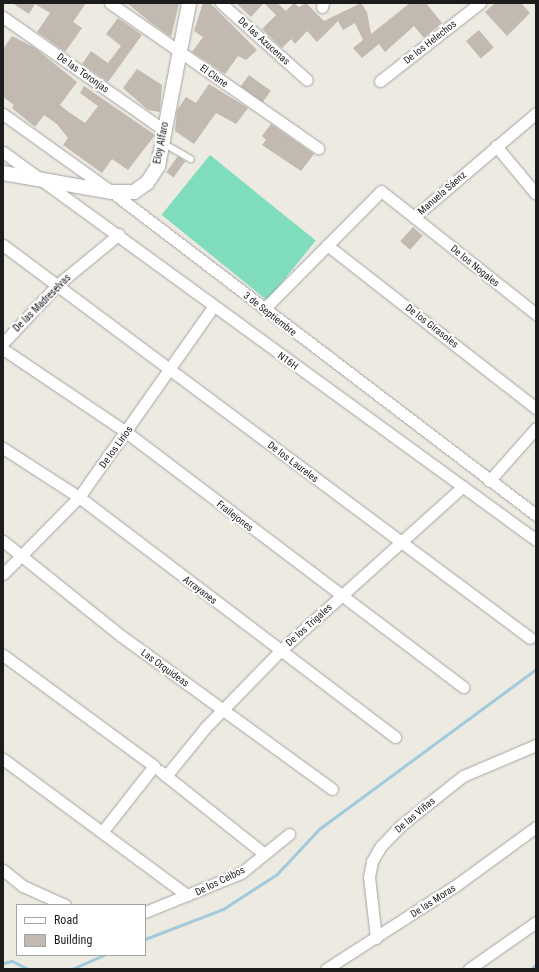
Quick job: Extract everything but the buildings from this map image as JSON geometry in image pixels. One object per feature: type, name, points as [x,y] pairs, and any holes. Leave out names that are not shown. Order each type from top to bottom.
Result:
[{"type":"street","name":"El Cisne","points":[[110,3],[318,148]]},
{"type":"street","name":"Eloy Alfaro","points":[[3,173],[112,192],[134,192],[146,183],[158,166],[178,51],[189,3]]},
{"type":"street","name":"De las Azucenas","points":[[221,3],[307,80]]},
{"type":"street","name":"De los Helechos","points":[[380,81],[480,3]]},
{"type":"street","name":"De las Toronjas","points":[[3,17],[163,136]]},
{"type":"street","name":"Manuela Sáenz","points":[[264,309],[381,191],[414,217],[536,113]]},
{"type":"street","name":"3 de Septiembre","points":[[3,114],[112,192],[489,481],[536,515]]},
{"type":"street","points":[[496,146],[536,194]]},
{"type":"street","name":"N16H","points":[[3,152],[119,234],[213,307],[536,540]]},
{"type":"street","name":"De los Nogales","points":[[414,217],[536,314]]},
{"type":"street","name":"De las Madreselvas","points":[[3,343],[57,285],[119,234]]},
{"type":"street","name":"De los Laureles","points":[[3,245],[400,544],[530,638]]},
{"type":"street","name":"De los Girasoles","points":[[327,245],[536,408]]},
{"type":"street","name":"De los Lirios","points":[[3,574],[79,497],[213,307]]},
{"type":"street","name":"Frailejones","points":[[3,350],[126,432],[340,597],[463,687]]},
{"type":"street","points":[[489,481],[536,428]]},
{"type":"street","name":"Arrayanes","points":[[3,448],[79,497],[395,737]]},
{"type":"street","name":"De los Trigales","points":[[166,776],[224,710],[280,651],[463,486]]},
{"type":"street","name":"Las Orquideas","points":[[3,540],[23,554],[120,635],[332,789]]},
{"type":"street","points":[[3,655],[154,766],[263,853]]},
{"type":"street","name":"De las Viñas","points":[[376,938],[369,877],[372,861],[381,846],[400,826],[463,776],[536,745]]},
{"type":"street","points":[[3,759],[187,895]]},
{"type":"street","points":[[102,832],[154,766]]},
{"type":"street","name":"De las Moras","points":[[326,969],[376,938],[536,827]]},
{"type":"street","name":"De los Ceibos","points":[[146,912],[241,873],[263,853],[289,834]]},
{"type":"street","points":[[3,870],[23,886],[63,904]]},
{"type":"street","points":[[469,969],[536,922]]},
{"type":"lane","name":"De las Toronjas","points":[[163,136],[191,159]]},
{"type":"green space","points":[[210,155],[316,241],[267,300],[162,215]]},
{"type":"waterway","points":[[146,939],[223,909],[277,874],[319,829],[536,669]]},
{"type":"waterway","points":[[72,969],[102,956]]},
{"type":"waterway","points":[[3,963],[12,961],[28,969]]},
{"type":"waterway","points":[[531,969],[536,964]]}]
